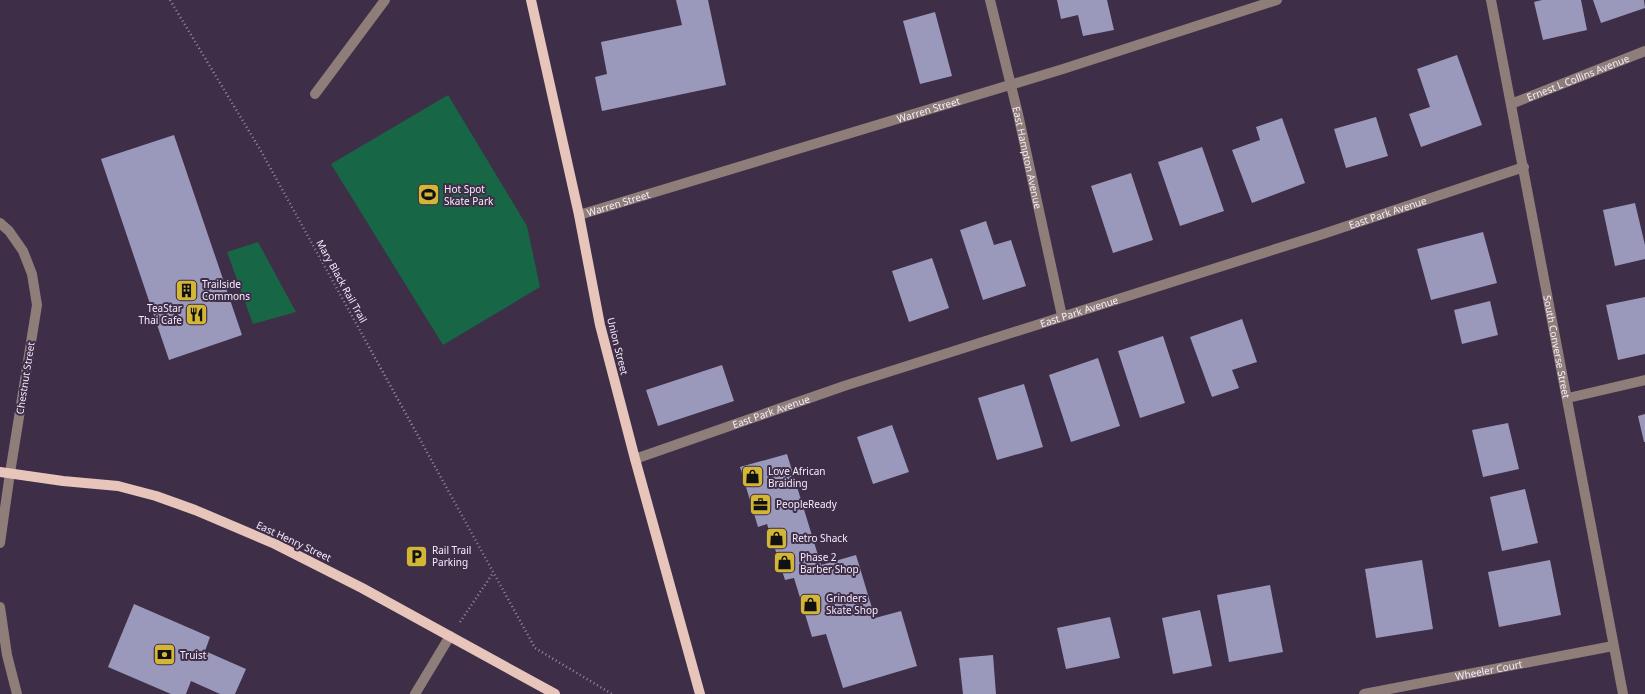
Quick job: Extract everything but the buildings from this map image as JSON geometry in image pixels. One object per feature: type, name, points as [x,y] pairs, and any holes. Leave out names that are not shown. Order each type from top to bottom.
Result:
[{"type":"main road","name":"Union Street","points":[[531,0],[579,215],[600,325],[635,459],[700,694]]},
{"type":"main road","name":"East Henry Street","points":[[5,473],[63,481],[118,486],[156,496],[195,510],[275,544],[362,588],[555,694]]},
{"type":"street","points":[[315,94],[385,0]]},
{"type":"street","name":"East Hampton Avenue","points":[[990,0],[1062,316]]},
{"type":"street","name":"Warren Street","points":[[579,215],[1010,85],[1277,0]]},
{"type":"street","name":"South Converse Street","points":[[1491,0],[1568,398],[1623,694]]},
{"type":"street","name":"Ernest L Collins Avenue","points":[[1511,104],[1645,51]]},
{"type":"street","name":"East Park Avenue","points":[[635,459],[836,388],[1320,235],[1524,167]]},
{"type":"street","name":"Chestnut Street","points":[[0,223],[9,231],[23,251],[32,274],[37,305],[5,473],[0,543]]},
{"type":"street","points":[[1568,398],[1645,380]]},
{"type":"street","points":[[0,607],[7,655],[17,694]]},
{"type":"street","points":[[415,694],[450,636]]},
{"type":"street","name":"Wheeler Court","points":[[1364,694],[1613,646]]},
{"type":"path","name":"Mary Black Rail Trail","points":[[170,0],[261,151],[535,648],[612,694]]},
{"type":"path","points":[[450,636],[493,572]]},
{"type":"green space","name":"Hot Spot Skate Park","points":[[448,95],[527,226],[540,287],[443,345],[331,164]]},
{"type":"green space","points":[[258,242],[296,312],[253,324],[227,252]]},
{"type":"place","name":"Hot Spot Skate Park","points":[[429,195]]},
{"type":"place","name":"Trailside Commons","points":[[186,290]]},
{"type":"place","name":"TeaStar Thai Cafe","points":[[197,314]]},
{"type":"place","name":"Love African Braiding","points":[[752,477]]},
{"type":"place","name":"PeopleReady","points":[[760,504]]},
{"type":"place","name":"Retro Shack","points":[[776,538]]},
{"type":"place","name":"Rail Trail Parking","points":[[416,556]]},
{"type":"place","name":"Phase 2 Barber Shop","points":[[784,563]]},
{"type":"place","name":"Grinders Skate Shop","points":[[810,604]]},
{"type":"place","name":"Truist","points":[[164,655]]}]
